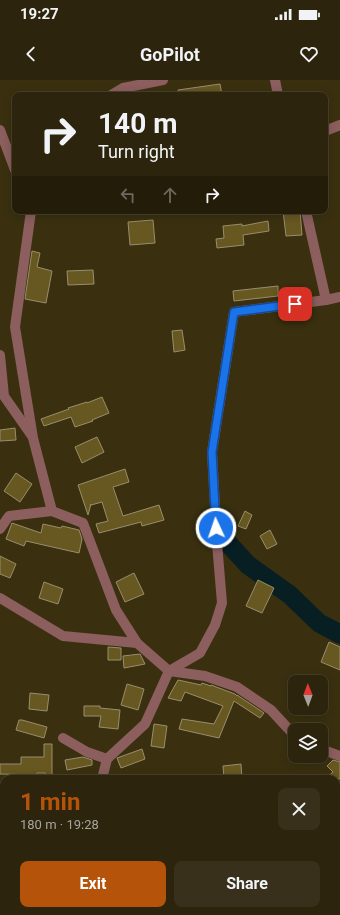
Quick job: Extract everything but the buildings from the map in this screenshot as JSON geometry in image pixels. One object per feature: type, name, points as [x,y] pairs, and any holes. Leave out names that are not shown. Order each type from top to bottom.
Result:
[{"type":"street","points":[[116,92],[123,88],[163,80]]},
{"type":"street","points":[[274,80],[277,92]]},
{"type":"street","points":[[328,130],[340,125]]},
{"type":"street","points":[[0,130],[12,162]]},
{"type":"street","points":[[31,214],[15,327],[33,438],[52,511]]},
{"type":"street","points":[[307,214],[326,300]]},
{"type":"street","points":[[103,775],[107,759],[145,724],[169,671],[200,653],[215,625],[222,603],[216,543],[212,452],[234,312],[340,297]]},
{"type":"street","points":[[0,356],[4,396],[33,438]]},
{"type":"street","points":[[0,529],[9,516],[52,511],[83,523],[116,610],[137,642],[169,671],[205,676],[236,687],[271,710],[288,728]]},
{"type":"street","points":[[0,598],[63,636],[137,642]]},
{"type":"street","points":[[63,738],[87,752],[107,759]]},
{"type":"street","points":[[328,752],[340,756]]},
{"type":"waterway","points":[[226,541],[248,565],[290,595],[319,623],[340,634]]},
{"type":"route","points":[[216,528],[212,452],[234,312],[295,304]]}]
